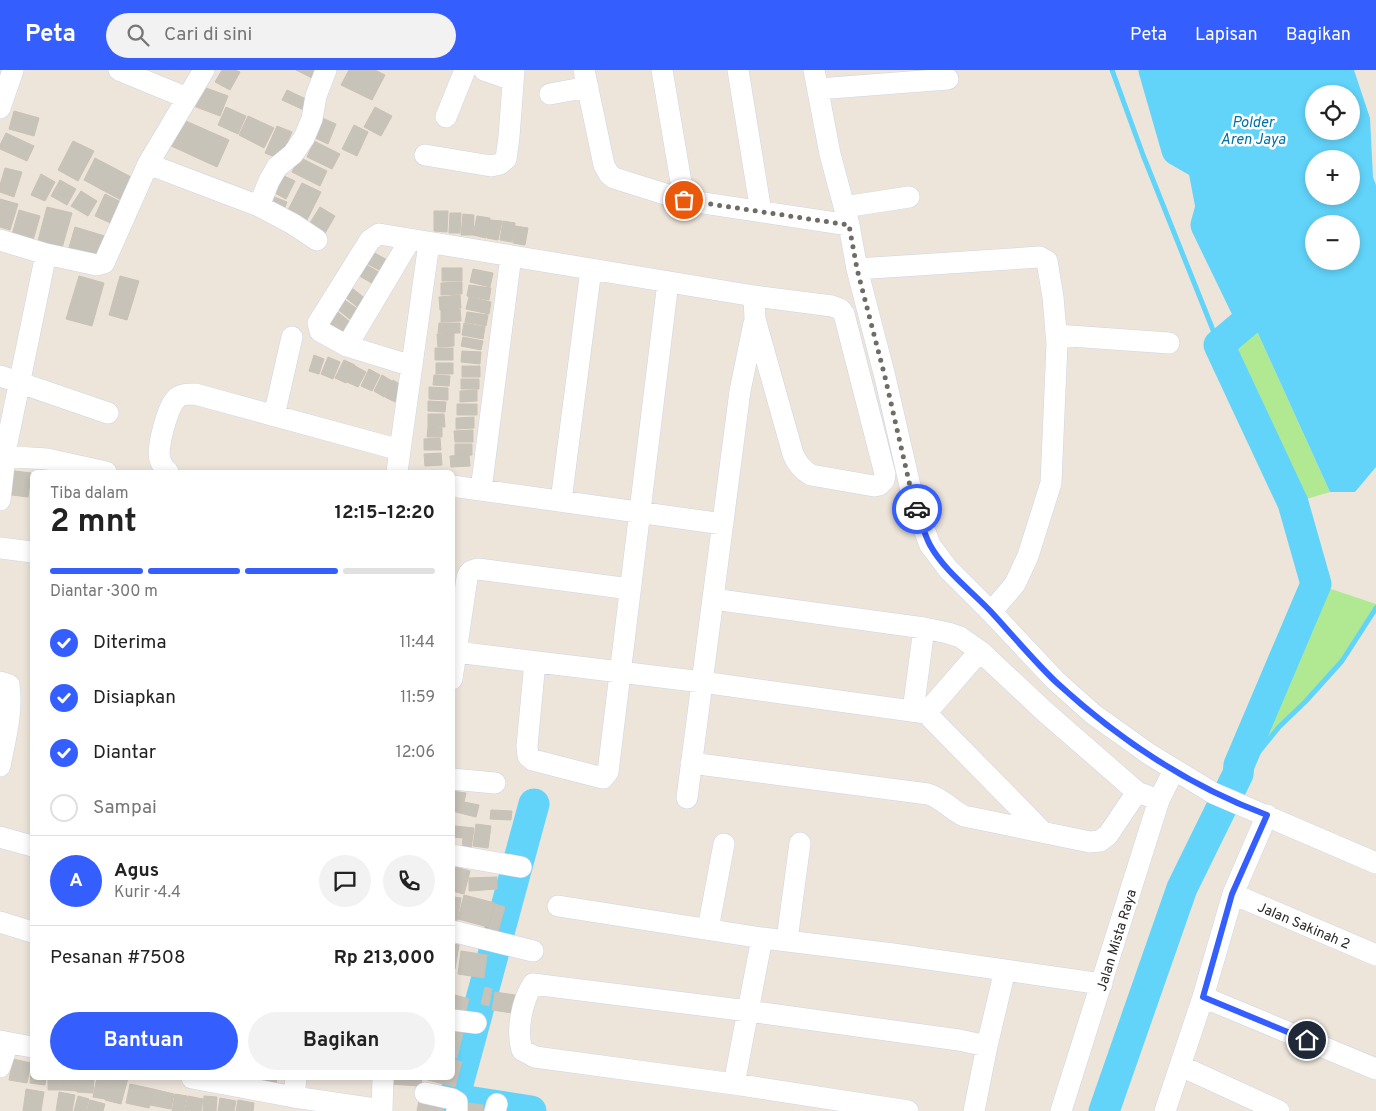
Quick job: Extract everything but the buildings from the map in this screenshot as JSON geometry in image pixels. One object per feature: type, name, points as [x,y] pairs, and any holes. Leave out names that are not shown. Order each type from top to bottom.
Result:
[{"type":"street","points":[[0,108],[13,70]]},
{"type":"street","points":[[119,70],[187,98]]},
{"type":"street","points":[[0,240],[46,254],[97,265],[104,263],[148,164],[204,70]]},
{"type":"street","points":[[259,206],[277,167],[293,154],[304,138],[312,119],[316,96],[326,70]]},
{"type":"street","points":[[446,117],[465,70]]},
{"type":"street","points":[[425,155],[491,166],[500,164],[506,159],[513,75],[484,70]]},
{"type":"street","points":[[662,70],[684,200]]},
{"type":"street","points":[[738,70],[762,212]]},
{"type":"street","points":[[550,94],[586,78],[604,165],[609,174],[622,181],[684,200],[762,212],[846,216],[908,196]]},
{"type":"street","points":[[948,80],[816,80],[830,154],[913,499],[930,545],[948,569],[1055,680],[1093,714],[1174,770],[1213,793],[1376,863]]},
{"type":"street","points":[[148,164],[259,206],[293,224],[317,240]]},
{"type":"street","points":[[412,366],[347,346],[320,331],[318,323],[374,235],[385,234],[754,296],[832,306],[840,309],[844,314],[885,474],[884,480],[879,485],[874,486],[811,476],[797,463],[755,319],[754,296]]},
{"type":"street","points":[[347,346],[420,241]]},
{"type":"street","points":[[397,470],[412,366],[420,241]]},
{"type":"street","points":[[0,500],[2,457],[20,384],[46,254]]},
{"type":"street","points":[[481,490],[511,256]]},
{"type":"street","points":[[857,269],[1040,257],[1047,261],[1056,335],[1051,483],[1028,556],[1015,584],[991,612]]},
{"type":"street","points":[[561,501],[591,269]]},
{"type":"street","points":[[535,662],[527,746],[528,756],[533,760],[599,778],[606,776],[668,282]]},
{"type":"street","points":[[687,798],[740,391],[755,319]]},
{"type":"street","points":[[1056,335],[1169,343]]},
{"type":"street","points":[[274,416],[292,336]]},
{"type":"street","points":[[0,376],[108,412]]},
{"type":"street","points":[[167,470],[159,458],[159,448],[170,408],[177,398],[195,394],[400,450]]},
{"type":"street","points":[[2,457],[47,459],[97,470]]},
{"type":"street","points":[[455,486],[723,524]]},
{"type":"street","points":[[0,548],[30,552]]},
{"type":"street","points":[[455,659],[467,578],[472,570],[478,569],[630,589]]},
{"type":"street","points":[[713,599],[924,628],[960,637],[980,651],[1043,710],[1137,792],[1159,800]]},
{"type":"street","points":[[920,712],[924,628]]},
{"type":"street","points":[[920,712],[980,651]]},
{"type":"street","points":[[456,652],[702,682],[920,712],[1042,831]]},
{"type":"street","points":[[0,682],[9,684],[11,710],[0,766]]},
{"type":"street","points":[[691,763],[928,794],[964,816],[1090,842],[1100,841],[1108,835],[1137,792]]},
{"type":"street","name":"Jalan Mista Raya","points":[[1061,1111],[1159,800],[1174,770]]},
{"type":"street","points":[[455,779],[494,782]]},
{"type":"street","points":[[1165,1111],[1203,997],[1232,894],[1267,815]]},
{"type":"street","points":[[0,837],[30,845]]},
{"type":"street","points":[[787,940],[800,843]]},
{"type":"street","points":[[708,929],[724,844]]},
{"type":"street","points":[[455,856],[521,867]]},
{"type":"street","name":"Jalan Sakinah 2","points":[[1232,894],[1376,955]]},
{"type":"street","points":[[558,906],[762,938],[1102,984]]},
{"type":"street","points":[[0,922],[30,931]]},
{"type":"street","points":[[455,932],[533,951]]},
{"type":"street","points":[[734,1084],[762,938]]},
{"type":"street","points":[[974,1111],[1005,970]]},
{"type":"street","points":[[908,1111],[734,1084],[535,1057],[522,1050],[519,1039],[524,1007],[533,984],[748,1011],[959,1040],[987,1046]]},
{"type":"street","points":[[1203,997],[1376,1069]]},
{"type":"street","points":[[455,1020],[476,1023]]},
{"type":"street","points":[[0,1067],[4,1042],[30,1047]]},
{"type":"street","points":[[1181,1066],[1279,1111]]},
{"type":"street","points":[[215,1080],[295,1087],[382,1110],[383,1080]]},
{"type":"street","points":[[425,1093],[452,1099],[457,1102],[457,1111]]},
{"type":"green space","points":[[1251,318],[1330,492],[1293,503],[1219,345]]},
{"type":"green space","points":[[1316,584],[1376,604],[1376,607],[1342,661],[1306,701],[1279,727],[1245,770],[1241,798],[1215,792],[1239,765]]},
{"type":"water","name":"Polder Aren Jaya","points":[[1154,70],[1354,70],[1359,85],[1305,85],[1305,140],[1360,140],[1360,88],[1370,118],[1373,177],[1376,185],[1376,467],[1355,492],[1330,492],[1251,318],[1206,225],[1211,207],[1203,165],[1177,150]]},
{"type":"waterway","points":[[1112,70],[1143,155],[1219,345],[1293,503],[1316,584],[1239,765],[1238,774],[1244,770],[1279,727],[1306,701],[1342,661],[1376,608]]},
{"type":"waterway","points":[[1104,1111],[1182,888],[1238,774],[1239,765],[1316,584],[1293,503],[1219,345],[1251,318],[1206,225],[1211,207],[1203,165],[1177,150],[1154,70]]},
{"type":"waterway","points":[[531,1111],[454,1099],[534,804]]},
{"type":"way so far","points":[[684,200],[849,225],[857,269],[917,509]]},
{"type":"route","points":[[917,509],[930,545],[948,569],[1055,680],[1093,714],[1149,754],[1213,793],[1267,815],[1232,894],[1203,997],[1307,1040]]}]
